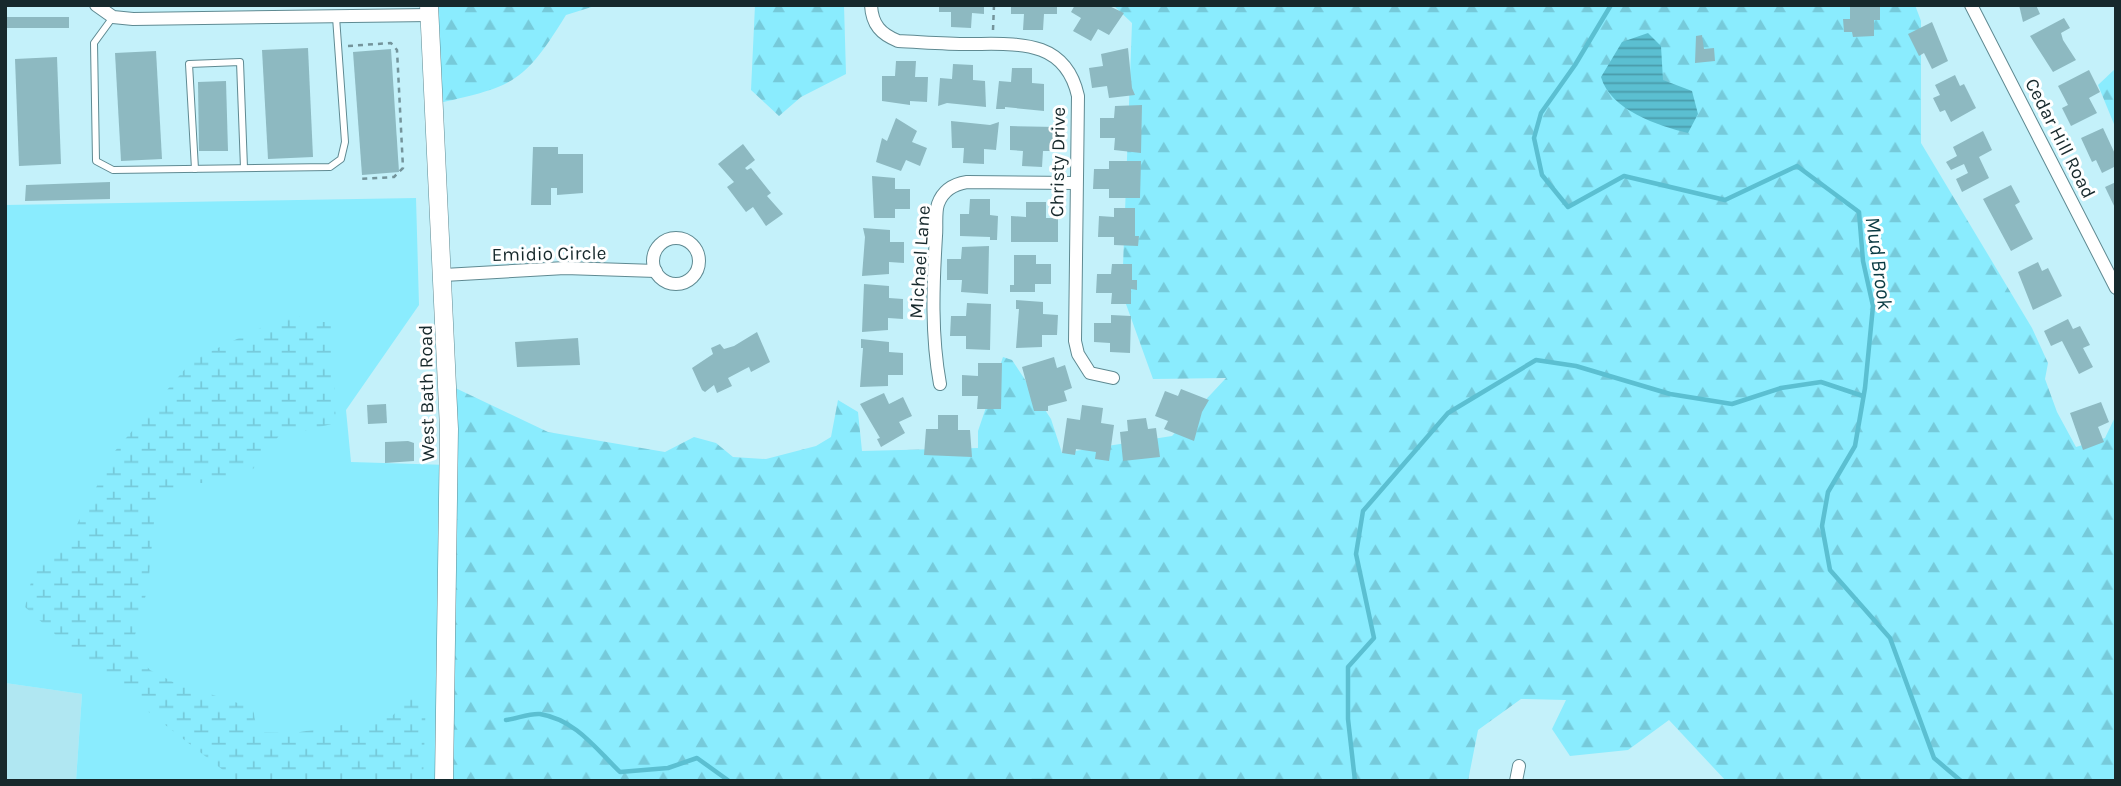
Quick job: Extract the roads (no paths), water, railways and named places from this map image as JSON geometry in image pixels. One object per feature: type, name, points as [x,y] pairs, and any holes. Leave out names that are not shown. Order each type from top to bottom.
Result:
[{"type":"street","points":[[96,5],[113,17],[134,19],[337,17],[430,10]]},
{"type":"street","name":"Christy Drive","points":[[871,5],[875,25],[884,35],[898,41],[1034,46],[1064,65],[1074,79],[1078,96],[1075,341],[1078,354],[1090,373],[1113,378]]},
{"type":"street","name":"Cedar Hill Road","points":[[1971,5],[2116,288]]},
{"type":"street","name":"West Bath Road","points":[[430,10],[449,429],[444,781]]},
{"type":"street","name":"Michael Lane","points":[[940,384],[934,350],[935,258],[938,204],[946,192],[954,184],[967,182],[1075,183]]},
{"type":"street","name":"Emidio Circle","points":[[444,275],[565,268],[656,271]]},
{"type":"street","points":[[1516,781],[1519,766]]},
{"type":"lane","points":[[113,17],[94,43],[96,161],[113,170],[330,167],[341,159],[345,142],[337,17]]},
{"type":"lane","points":[[195,169],[189,64],[240,62],[244,168]]},
{"type":"waterway","name":"Mud Brook","points":[[1611,5],[1575,65],[1541,113],[1534,138],[1542,175],[1568,207],[1624,176],[1725,200],[1797,166],[1859,212],[1863,261],[1873,306],[1865,388],[1855,446],[1828,492],[1822,526],[1830,570],[1890,638],[1934,758],[1961,781]]},
{"type":"waterway","points":[[1355,781],[1348,719],[1348,667],[1374,638],[1356,554],[1363,511],[1448,413],[1536,360],[1576,366],[1670,394],[1732,404],[1781,388],[1821,382],[1863,396]]},
{"type":"waterway","points":[[506,720],[540,714],[564,722],[584,737],[620,772],[668,768],[697,758],[729,781]]},
{"type":"waterway","points":[[1032,781],[1044,781]]}]
